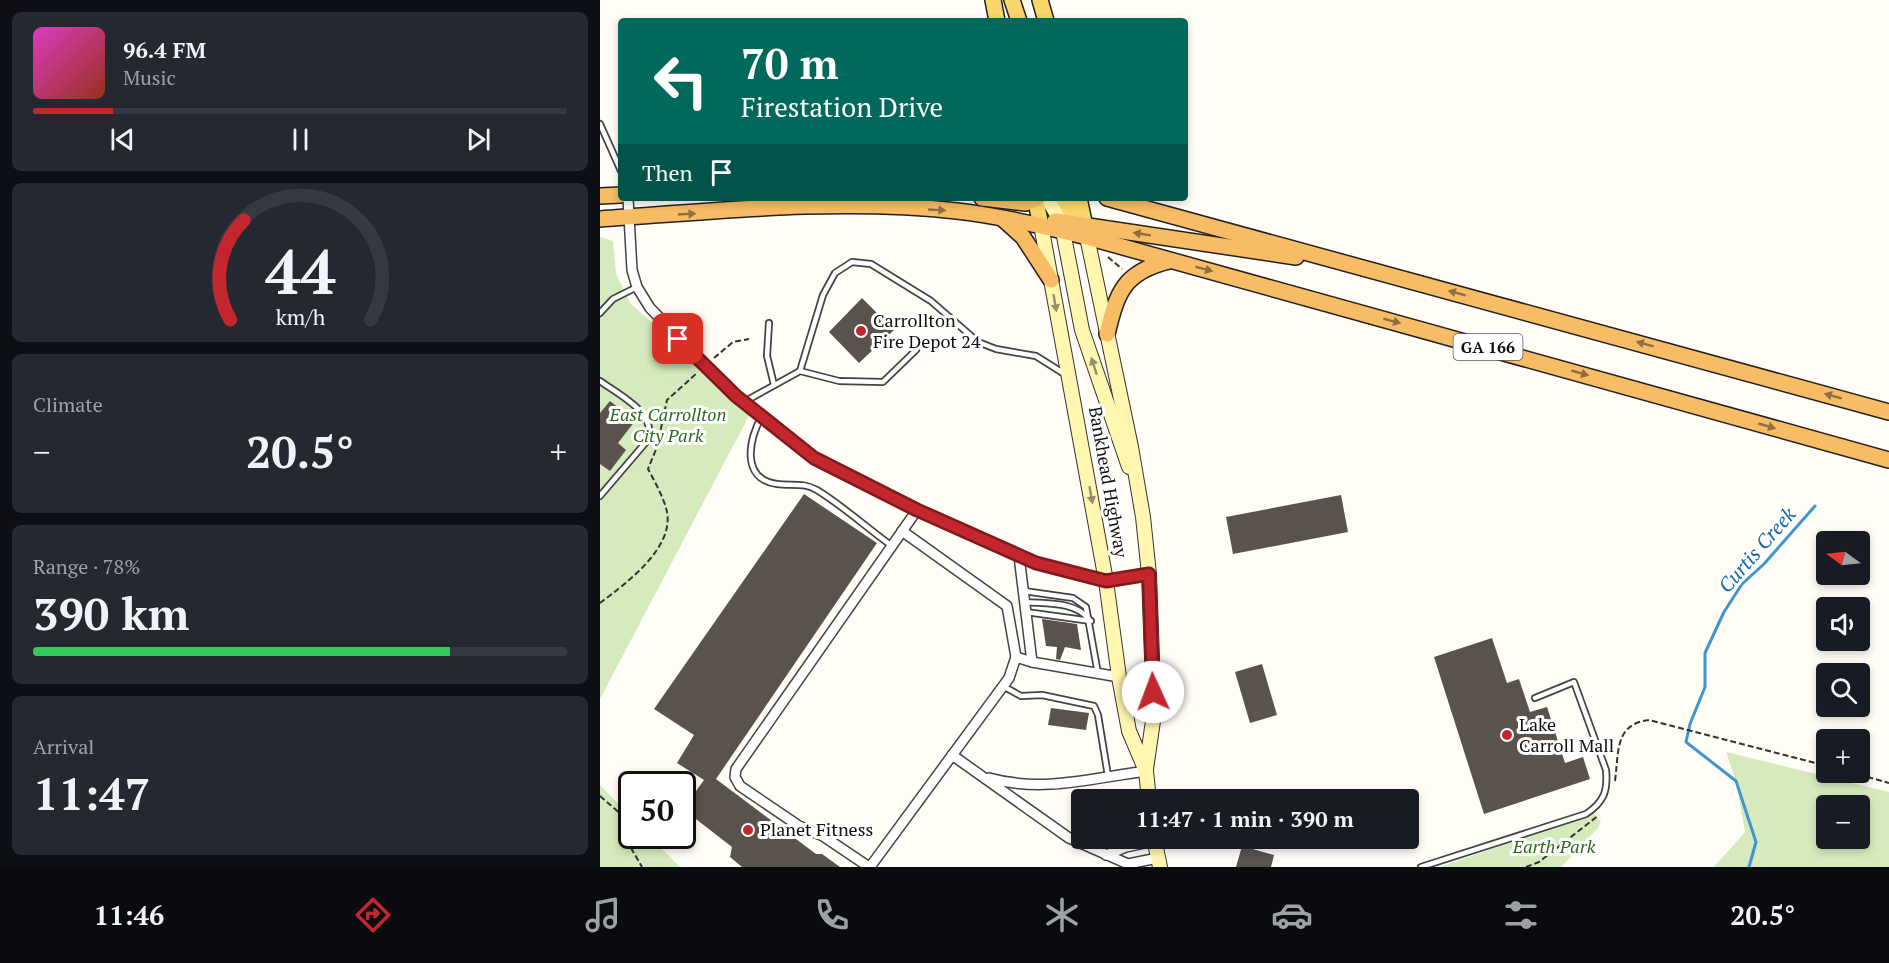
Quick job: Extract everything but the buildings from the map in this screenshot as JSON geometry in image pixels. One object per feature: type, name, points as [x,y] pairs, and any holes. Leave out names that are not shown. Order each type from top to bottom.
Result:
[{"type":"highway","points":[[600,196],[618,195]]},
{"type":"highway","points":[[805,208],[826,201]]},
{"type":"highway","points":[[1119,201],[1163,212]]},
{"type":"highway","name":"GA 166","points":[[1145,201],[1163,212],[1889,412]]},
{"type":"highway","points":[[600,219],[805,208],[907,208],[1000,217],[1041,225],[1074,227],[1327,261],[1386,273]]},
{"type":"highway","points":[[1000,217],[1023,237],[1051,280]]},
{"type":"highway","name":"GA 166","points":[[1074,227],[1172,261],[1889,460]]},
{"type":"highway","points":[[1107,334],[1116,300],[1130,279],[1146,268],[1172,261]]},
{"type":"main road","points":[[993,0],[997,18]]},
{"type":"main road","points":[[1012,0],[1018,18]]},
{"type":"main road","points":[[1040,0],[1045,18]]},
{"type":"main road","name":"Bankhead Highway","points":[[1039,201],[1041,225],[1106,581],[1129,731],[1146,771]]},
{"type":"main road","points":[[1043,201],[1074,227]]},
{"type":"main road","points":[[1064,201],[1074,227],[1082,330],[1140,500]]},
{"type":"main road","name":"Bankhead Highway","points":[[1078,201],[1074,227],[1107,334],[1140,500],[1149,574],[1154,714],[1146,771],[1148,789]]},
{"type":"street","points":[[628,201],[632,270],[637,287],[664,325],[744,402],[814,458],[917,510],[1019,556],[1106,581],[1149,574]]},
{"type":"street","points":[[902,531],[1007,606],[1016,657],[1013,670],[1003,686],[869,867],[824,836],[799,826],[740,786],[735,777],[735,769],[892,546],[902,531],[917,510]]},
{"type":"street","points":[[1019,556],[1032,662]]},
{"type":"street","points":[[1016,657],[1032,662],[1119,677]]},
{"type":"street","points":[[952,755],[1062,834],[1128,864],[1159,863]]},
{"type":"street","points":[[981,776],[1017,786],[1035,787],[1076,784],[1108,776],[1146,771]]},
{"type":"street","points":[[1106,855],[1121,849]]},
{"type":"lane","points":[[600,124],[618,164]]},
{"type":"lane","points":[[800,371],[823,296],[835,273],[852,262],[871,264],[931,301],[978,342],[996,349],[1036,356],[1069,376]]},
{"type":"lane","points":[[600,313],[613,299],[637,287]]},
{"type":"lane","points":[[769,323],[767,356],[774,385]]},
{"type":"lane","points":[[744,402],[800,371],[838,381],[883,382],[916,350]]},
{"type":"lane","points":[[600,381],[645,416],[651,433],[647,441],[600,496]]},
{"type":"lane","points":[[762,416],[752,433],[750,457],[762,477],[776,484],[793,483],[816,489],[892,546]]},
{"type":"lane","points":[[1024,591],[1072,598],[1086,607],[1098,674]]},
{"type":"lane","points":[[1026,607],[1090,621]]},
{"type":"lane","points":[[1026,607],[1073,607],[1081,610],[1090,621]]},
{"type":"lane","points":[[1421,867],[1586,814],[1599,806],[1607,784],[1606,770],[1574,682],[1535,698]]},
{"type":"lane","points":[[1003,686],[1021,696],[1042,695],[1094,706],[1098,715],[1108,776]]},
{"type":"path","points":[[1106,255],[1127,274]]},
{"type":"path","points":[[714,358],[733,342],[749,339]]},
{"type":"path","points":[[600,603],[636,575],[656,552],[665,531],[667,513],[648,469],[657,447],[667,400],[699,372]]},
{"type":"path","points":[[1674,726],[1816,763]]},
{"type":"path","points":[[1870,778],[1889,783]]},
{"type":"path","points":[[600,796],[622,815],[631,848],[642,867]]},
{"type":"green space","name":"East Carrollton City Park","points":[[600,237],[613,241],[616,274],[631,304],[752,410],[600,699]]},
{"type":"green space","points":[[1726,752],[1816,774],[1816,783],[1852,783],[1889,792],[1889,867],[1714,867],[1745,832],[1736,781]]},
{"type":"green space","points":[[600,785],[618,804],[618,849],[662,849],[680,867],[600,867]]},
{"type":"green space","name":"Earth Park","points":[[1593,813],[1601,821],[1598,828],[1561,867],[1440,867]]},
{"type":"waterway","name":"Curtis Creek","points":[[1749,867],[1756,842],[1736,781],[1686,742],[1690,724],[1705,687],[1705,653],[1724,612],[1742,584],[1764,564],[1815,506]]},
{"type":"place","name":"Carrollton Fire Depot 24","points":[[861,331]]},
{"type":"place","name":"Lake Carroll Mall","points":[[1507,735]]},
{"type":"place","name":"Planet Fitness","points":[[748,830]]},
{"type":"route","points":[[678,339],[736,396],[814,458],[917,510],[1036,563],[1106,581],[1149,574],[1153,692]]}]
